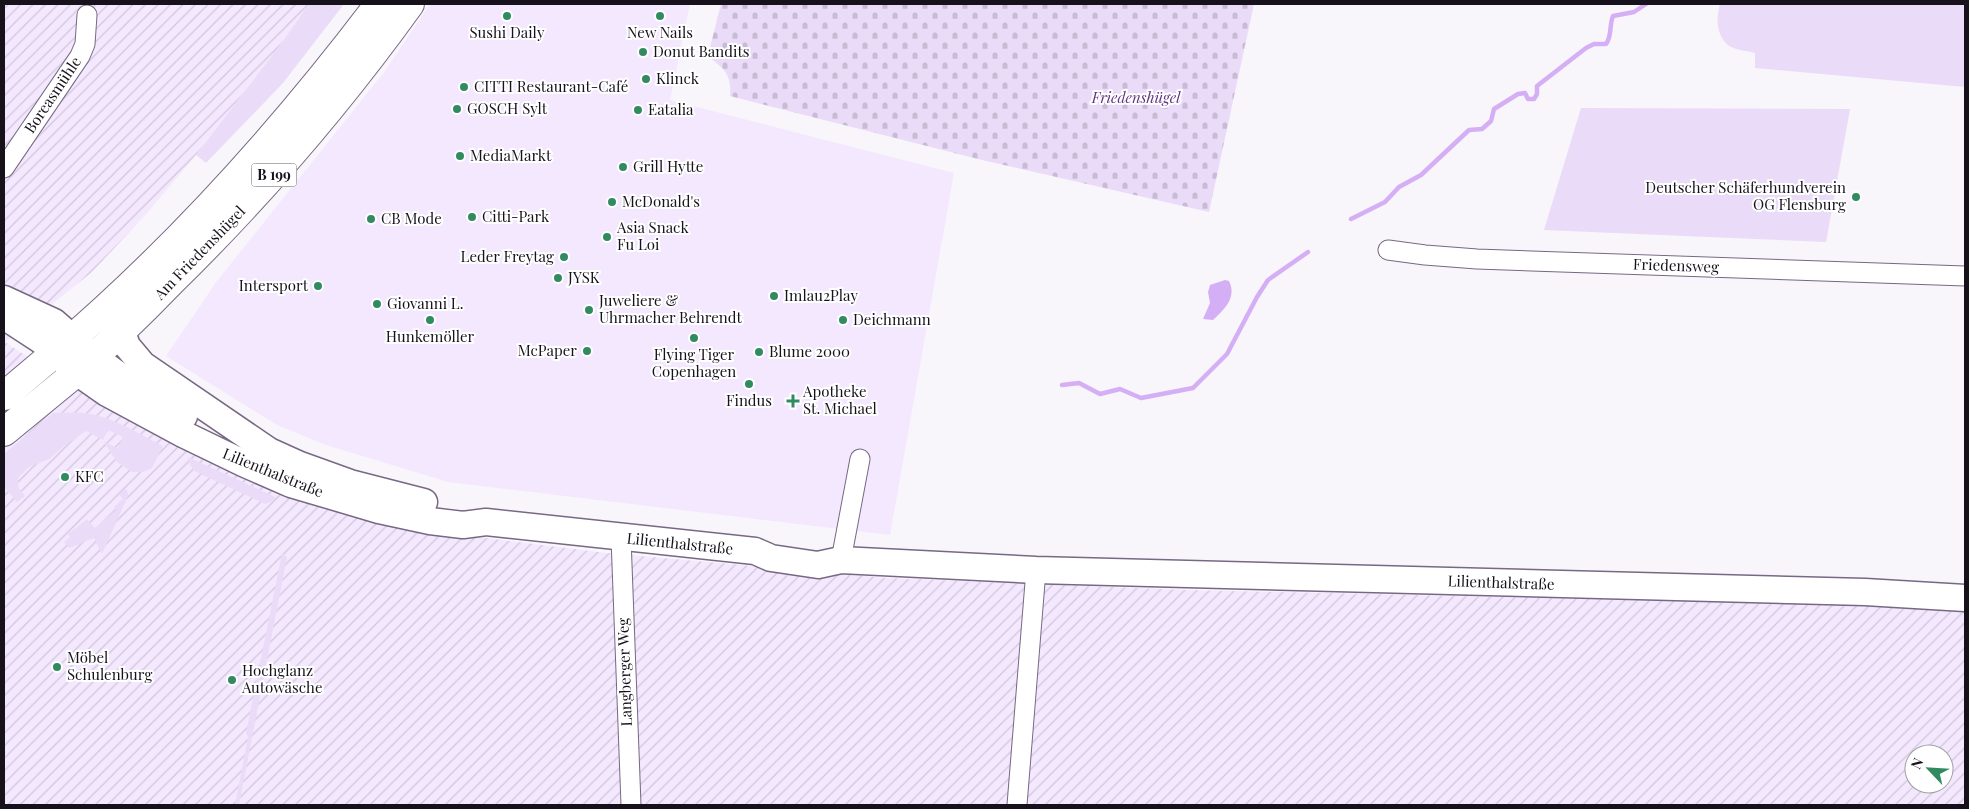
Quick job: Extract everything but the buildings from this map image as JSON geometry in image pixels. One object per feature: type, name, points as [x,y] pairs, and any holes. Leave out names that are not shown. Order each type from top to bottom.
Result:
[{"type":"main road","name":"Am Friedenshügel","points":[[4,396],[64,345],[199,217],[273,137],[329,70],[379,4]]},
{"type":"main road","name":"Am Friedenshügel","points":[[4,432],[86,365],[122,332],[219,235],[295,151],[372,57],[410,4]]},
{"type":"street","name":"Boreasmühle","points":[[4,168],[80,56],[86,36],[87,16]]},
{"type":"street","name":"Friedensweg","points":[[1388,250],[1477,259],[1965,276]]},
{"type":"street","points":[[4,299],[54,322],[64,345],[86,365]]},
{"type":"street","points":[[4,316],[42,341],[64,345]]},
{"type":"street","name":"Lilienthalstraße","points":[[122,332],[127,346],[144,365],[269,451],[300,465],[350,483],[467,512],[486,522]]},
{"type":"street","name":"Lilienthalstraße","points":[[86,365],[128,381],[211,432],[245,447],[269,451]]},
{"type":"street","name":"Lilienthalstraße","points":[[86,365],[107,393],[183,434],[243,463],[291,484],[378,510],[430,521],[463,525],[486,522],[755,552],[775,541],[820,547],[841,560],[1036,570],[1865,592],[1965,598]]},
{"type":"street","points":[[841,560],[860,459]]},
{"type":"street","name":"Langberger Weg","points":[[621,538],[631,805]]},
{"type":"street","points":[[1017,804],[1036,570]]},
{"type":"shaded area","points":[[4,4],[309,4],[196,155],[148,212],[92,272],[5,342],[76,389],[292,495],[422,530],[606,553],[886,578],[1185,590],[1965,607],[1965,805],[4,805]]},
{"type":"shaded area","points":[[430,4],[690,4],[670,100],[954,173],[890,535],[448,482],[326,445],[277,425],[166,356],[217,281],[385,71]]},
{"type":"shaded area","points":[[1225,280],[1229,281],[1232,292],[1231,297],[1222,312],[1213,320],[1203,319],[1210,303],[1208,292],[1210,285]]},
{"type":"green space","points":[[309,4],[344,4],[283,83],[206,163],[196,155]]},
{"type":"green space","name":"Friedenshügel","points":[[721,4],[1254,4],[1209,212],[978,159],[730,96],[729,78],[720,66],[710,58],[709,51]]},
{"type":"green space","points":[[1720,4],[1965,4],[1965,87],[1755,68],[1755,53],[1731,47],[1721,36],[1718,26]]},
{"type":"green space","points":[[1581,108],[1850,109],[1826,242],[1544,230]]},
{"type":"green space","points":[[53,413],[84,413],[105,418],[163,446],[152,468],[143,472],[132,472],[117,462],[104,442],[118,448],[123,437],[108,430],[103,440],[86,431],[49,459],[29,467],[18,478],[19,488],[25,496],[17,502],[4,487],[4,454]]},
{"type":"green space","points":[[188,457],[275,497],[274,501],[265,504],[194,471]]},
{"type":"green space","points":[[125,489],[128,496],[102,554],[94,538],[69,548],[64,542],[70,537],[68,534],[87,519],[95,528],[116,510],[114,507],[123,499],[119,494]]},
{"type":"green space","points":[[282,553],[287,557],[239,805],[235,805],[248,737],[246,733]]},
{"type":"waterway","points":[[1351,219],[1385,202],[1399,187],[1421,175],[1469,130],[1482,129],[1491,121],[1494,109],[1518,94],[1525,93],[1528,99],[1534,99],[1537,94],[1537,86],[1586,48],[1594,44],[1606,44],[1613,16],[1634,12],[1646,4]]},
{"type":"waterway","points":[[1062,385],[1079,383],[1100,394],[1120,389],[1141,398],[1193,388],[1227,354],[1268,280],[1308,252]]},
{"type":"place","name":"Sushi Daily","points":[[507,16]]},
{"type":"place","name":"New Nails","points":[[660,16]]},
{"type":"place","name":"Donut Bandits","points":[[643,52]]},
{"type":"place","name":"Klinck","points":[[646,79]]},
{"type":"place","name":"CITTI Restaurant-Café","points":[[464,87]]},
{"type":"place","name":"GOSCH Sylt","points":[[457,109]]},
{"type":"place","name":"Eatalia","points":[[638,110]]},
{"type":"place","name":"MediaMarkt","points":[[460,156]]},
{"type":"place","name":"Grill Hytte","points":[[623,167]]},
{"type":"place","name":"Deutscher Schäferhundverein OG Flensburg","points":[[1856,197]]},
{"type":"place","name":"McDonald's","points":[[612,202]]},
{"type":"place","name":"Citti-Park","points":[[472,217]]},
{"type":"place","name":"CB Mode","points":[[371,219]]},
{"type":"place","name":"Asia Snack Fu Loi","points":[[607,237]]},
{"type":"place","name":"Leder Freytag","points":[[564,257]]},
{"type":"place","name":"JYSK","points":[[558,278]]},
{"type":"place","name":"Intersport","points":[[318,286]]},
{"type":"place","name":"Imlau2Play","points":[[774,296]]},
{"type":"place","name":"Giovanni L.","points":[[377,304]]},
{"type":"place","name":"Juweliere & Uhrmacher Behrendt","points":[[589,310]]},
{"type":"place","name":"Hunkemöller","points":[[430,320]]},
{"type":"place","name":"Deichmann","points":[[843,320]]},
{"type":"place","name":"Flying Tiger Copenhagen","points":[[694,338]]},
{"type":"place","name":"McPaper","points":[[587,351]]},
{"type":"place","name":"Blume 2000","points":[[759,352]]},
{"type":"place","name":"Findus","points":[[749,384]]},
{"type":"place","name":"Apotheke St. Michael","points":[[793,401]]},
{"type":"place","name":"KFC","points":[[65,477]]},
{"type":"place","name":"Möbel Schulenburg","points":[[57,667]]},
{"type":"place","name":"Hochglanz Autowäsche","points":[[232,680]]}]
